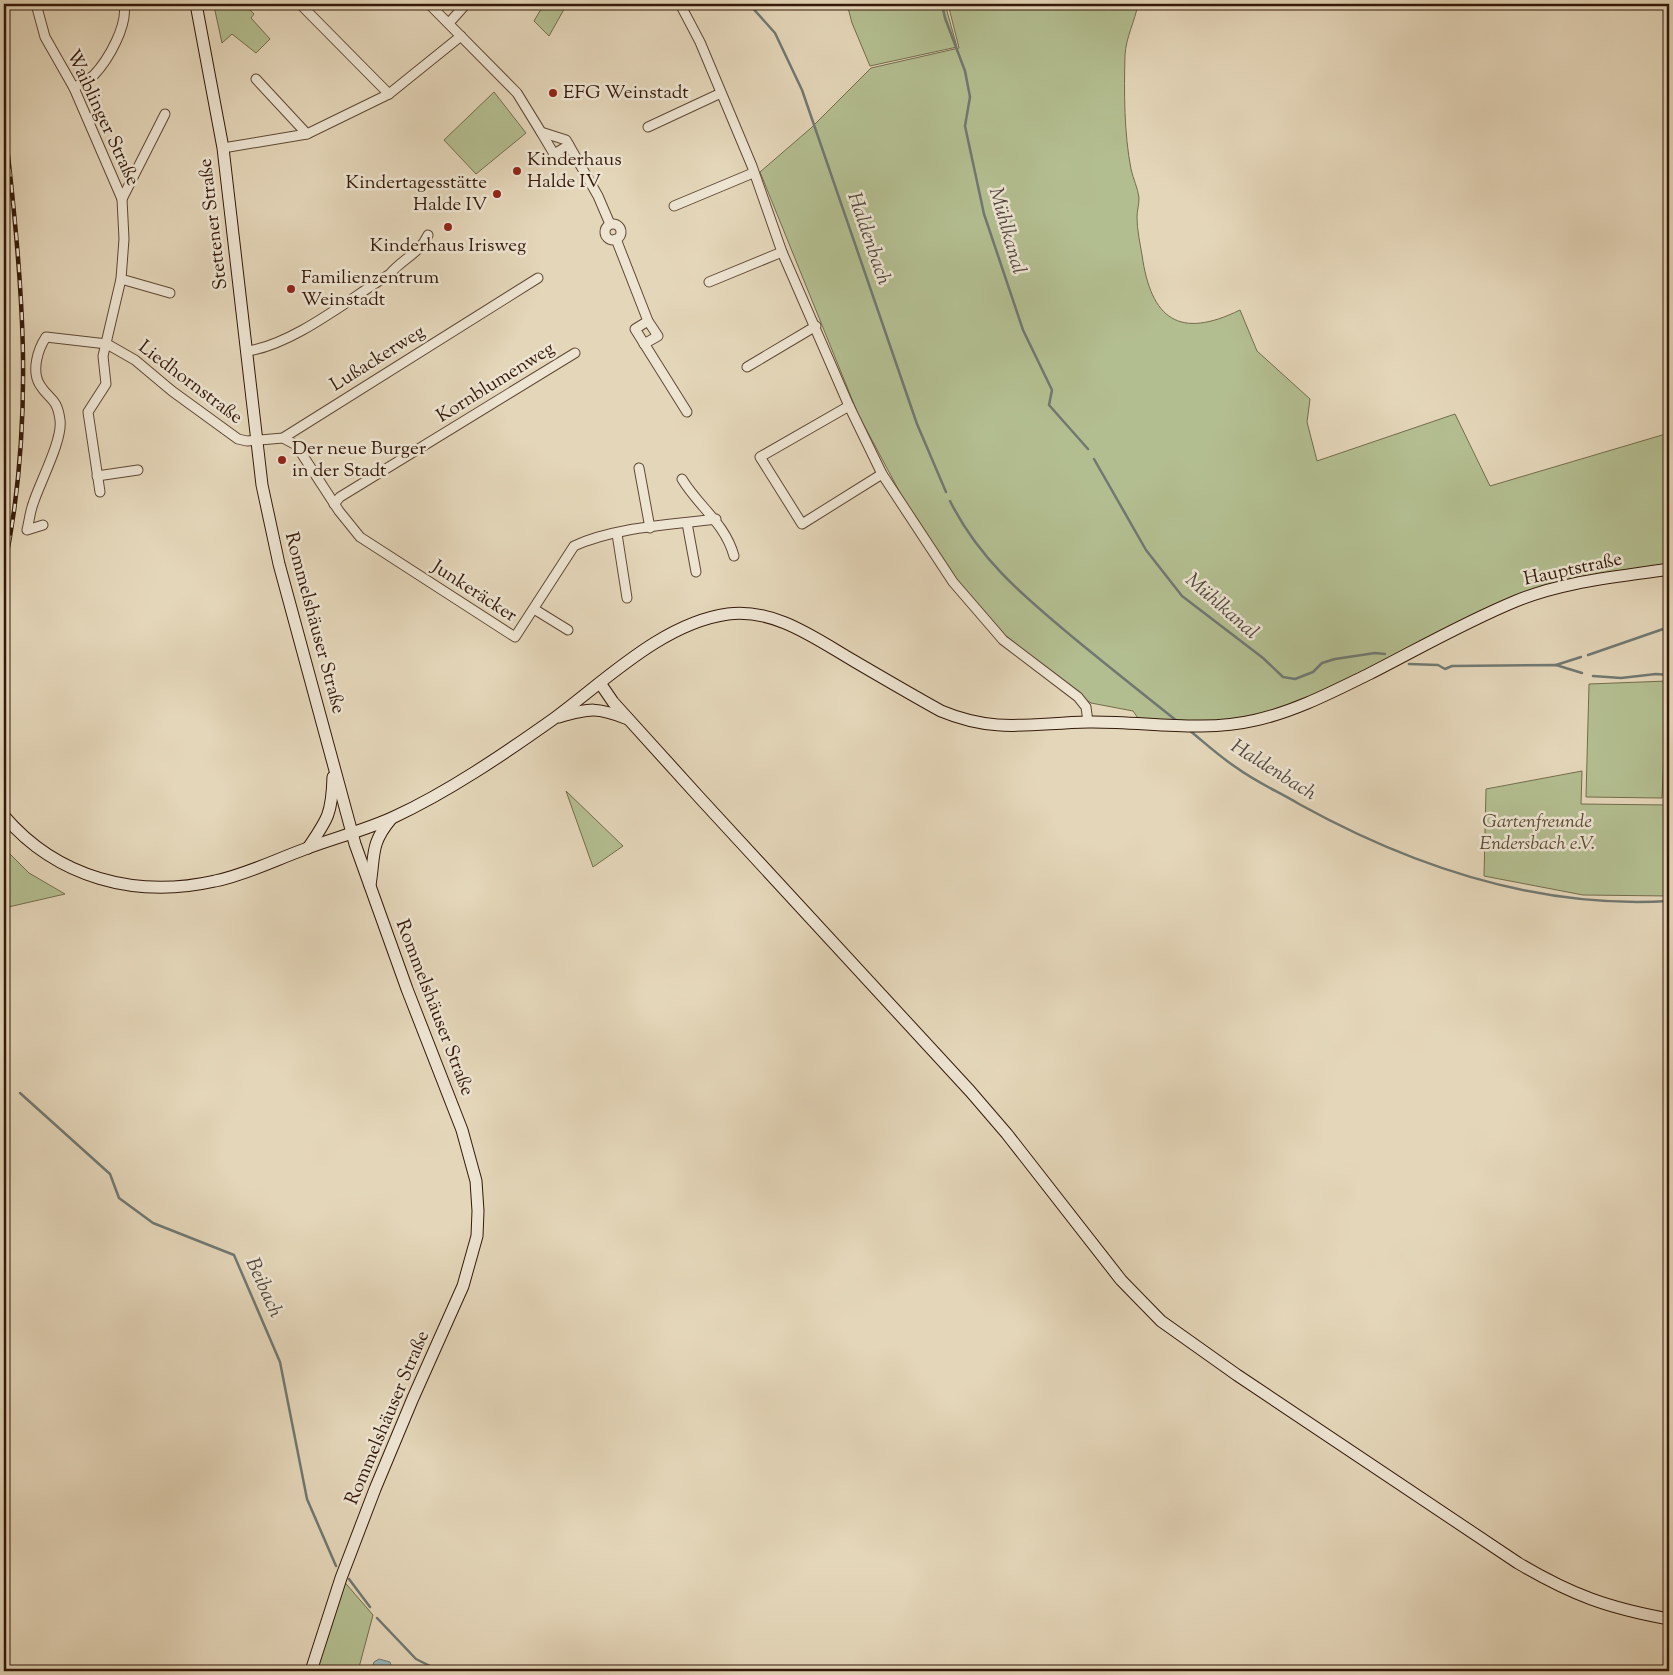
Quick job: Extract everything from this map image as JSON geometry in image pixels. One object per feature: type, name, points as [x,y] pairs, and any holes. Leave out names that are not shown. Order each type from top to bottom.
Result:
[{"type":"main road","name":"Stettener Straße","points":[[196,4],[223,148],[257,441]]},
{"type":"main road","name":"Rommelshäuser Straße","points":[[257,441],[262,485],[279,564],[352,832],[407,989],[462,1130],[476,1181],[478,1211],[477,1236],[463,1286],[400,1429],[343,1574],[311,1671]]},
{"type":"main road","name":"Hauptstraße","points":[[552,720],[650,647],[690,625],[728,614],[747,614],[762,615],[797,628],[942,711],[965,721],[990,726],[1088,722],[1229,726],[1280,713],[1318,700],[1469,621],[1519,600],[1574,584],[1669,569]]},
{"type":"main road","points":[[600,683],[613,702],[970,1091],[1007,1134],[1121,1280],[1161,1321],[1262,1392],[1518,1563],[1548,1581],[1592,1601],[1669,1619]]},
{"type":"main road","points":[[4,816],[20,835],[43,853],[93,878],[149,888],[216,881],[392,818],[426,801],[552,720],[588,709],[608,711],[632,721]]},
{"type":"main road","points":[[308,848],[328,819],[331,808],[334,766]]},
{"type":"main road","points":[[370,886],[374,848],[381,831],[392,818]]},
{"type":"street","name":"Waiblinger Straße","points":[[36,4],[46,37],[74,88],[122,199],[124,239],[121,278],[107,344]]},
{"type":"street","points":[[74,88],[92,76],[109,56],[119,32],[124,4]]},
{"type":"street","points":[[300,4],[389,94]]},
{"type":"street","points":[[429,4],[517,93],[554,154],[569,145]]},
{"type":"street","points":[[449,23],[466,4]]},
{"type":"street","points":[[680,4],[700,42],[721,93],[753,172],[782,252],[816,326],[849,406],[882,474],[953,582],[1003,640],[1078,697],[1086,707],[1088,722]]},
{"type":"street","points":[[223,148],[307,134],[389,94],[461,36]]},
{"type":"street","points":[[256,79],[307,134]]},
{"type":"street","points":[[648,127],[721,93]]},
{"type":"street","points":[[122,199],[166,114]]},
{"type":"street","points":[[541,132],[566,140],[610,224],[614,223],[621,228],[620,237],[616,239],[648,321],[658,336],[644,344]]},
{"type":"street","points":[[674,206],[753,172]]},
{"type":"street","points":[[248,351],[261,349],[286,339],[390,274],[399,263],[424,245],[428,235]]},
{"type":"street","points":[[709,282],[782,252]]},
{"type":"street","points":[[121,278],[170,293]]},
{"type":"street","name":"Lußackerweg","points":[[257,441],[283,438],[538,278]]},
{"type":"street","points":[[648,321],[635,330],[687,412]]},
{"type":"street","points":[[747,368],[816,326]]},
{"type":"street","name":"Liedhornstraße","points":[[43,526],[27,530],[32,504],[52,455],[61,422],[56,400],[39,384],[36,375],[38,350],[46,337],[107,344],[135,360],[238,439],[257,441]]},
{"type":"street","points":[[100,492],[88,412],[106,384],[103,356],[107,344]]},
{"type":"street","name":"Kornblumenweg","points":[[334,504],[340,498],[575,353]]},
{"type":"street","points":[[849,406],[760,457],[802,524],[882,474]]},
{"type":"street","name":"Junkeräcker","points":[[283,438],[296,445],[351,528],[370,545],[515,638],[574,546],[586,540],[617,534],[716,519]]},
{"type":"street","points":[[639,468],[650,528]]},
{"type":"street","points":[[97,476],[138,470]]},
{"type":"street","points":[[682,479],[690,493],[716,519],[726,534],[734,556]]},
{"type":"street","points":[[686,523],[696,572]]},
{"type":"street","points":[[617,534],[627,598]]},
{"type":"street","points":[[534,609],[568,630]]},
{"type":"green space","points":[[216,4],[244,4],[254,14],[251,18],[270,39],[256,53],[232,34],[222,43],[214,6]]},
{"type":"green space","points":[[544,4],[567,4],[549,36],[534,21]]},
{"type":"green space","points":[[847,4],[945,4],[957,47],[870,66],[852,23]]},
{"type":"green space","points":[[948,4],[1138,4],[1125,55],[1125,112],[1129,155],[1139,198],[1137,217],[1139,236],[1146,277],[1153,295],[1161,308],[1172,318],[1185,323],[1200,323],[1219,319],[1240,310],[1257,351],[1310,399],[1307,422],[1317,461],[1455,414],[1490,486],[1669,433],[1669,564],[1518,595],[1315,697],[1280,709],[1229,722],[1140,721],[1133,711],[1091,703],[1050,674],[1005,637],[954,579],[912,515],[858,414],[760,172],[811,128],[871,68],[959,48]]},
{"type":"green space","points":[[494,92],[526,133],[476,174],[444,140]]},
{"type":"green space","points":[[4,434],[9,437],[4,500]]},
{"type":"green space","points":[[1667,681],[1662,798],[1586,797],[1589,684]]},
{"type":"green space","name":"Gartenfreunde Endersbach e.V.","points":[[1582,771],[1581,804],[1669,805],[1669,896],[1583,895],[1484,876],[1486,789]]},
{"type":"green space","points":[[566,791],[623,846],[593,867]]},
{"type":"green space","points":[[4,848],[29,873],[65,894],[4,908]]},
{"type":"green space","points":[[341,1578],[373,1615],[358,1671],[311,1671]]},
{"type":"water","points":[[379,1659],[390,1662],[393,1671],[371,1671],[374,1662]]},
{"type":"waterway","name":"Haldenbach","points":[[749,4],[775,33],[802,90],[917,424],[946,492]]},
{"type":"waterway","name":"Mühlkanal","points":[[942,4],[945,18],[965,71],[970,97],[965,126],[984,214],[1023,330],[1052,390],[1049,405],[1088,449]]},
{"type":"waterway","name":"Mühlkanal","points":[[1094,459],[1146,550],[1182,596],[1263,658],[1283,677],[1295,679],[1313,672],[1322,663],[1335,659],[1375,653],[1385,654]]},
{"type":"waterway","name":"Haldenbach","points":[[950,501],[975,542],[1021,593],[1177,721]]},
{"type":"waterway","points":[[1588,655],[1669,627]]},
{"type":"waterway","points":[[1556,665],[1581,657]]},
{"type":"waterway","name":"Mühlkanal","points":[[1409,664],[1438,665],[1445,669],[1452,666],[1556,665],[1582,673]]},
{"type":"waterway","name":"Mühlkanal","points":[[1593,676],[1621,678],[1656,674],[1669,675]]},
{"type":"waterway","name":"Haldenbach","points":[[1189,730],[1244,773],[1299,804],[1342,827],[1386,847],[1432,864],[1478,879],[1524,890],[1572,898],[1620,902],[1669,901]]},
{"type":"waterway","name":"Beibach","points":[[20,1093],[110,1174],[119,1198],[153,1223],[234,1255],[280,1362],[307,1499],[336,1566]]},
{"type":"waterway","name":"Beibach","points":[[349,1579],[370,1607]]},
{"type":"waterway","name":"Beibach","points":[[377,1618],[416,1659],[440,1671]]},
{"type":"railway","points":[[4,121],[16,233],[23,344],[20,456],[14,512],[4,568]]},
{"type":"place","name":"EFG Weinstadt","points":[[553,93]]},
{"type":"place","name":"Kinderhaus Halde IV","points":[[517,171]]},
{"type":"place","name":"Kindertagesstätte Halde IV","points":[[497,194]]},
{"type":"place","name":"Kinderhaus Irisweg","points":[[448,227]]},
{"type":"place","name":"Familienzentrum Weinstadt","points":[[291,289]]},
{"type":"place","name":"Der neue Burger in der Stadt","points":[[282,460]]}]
